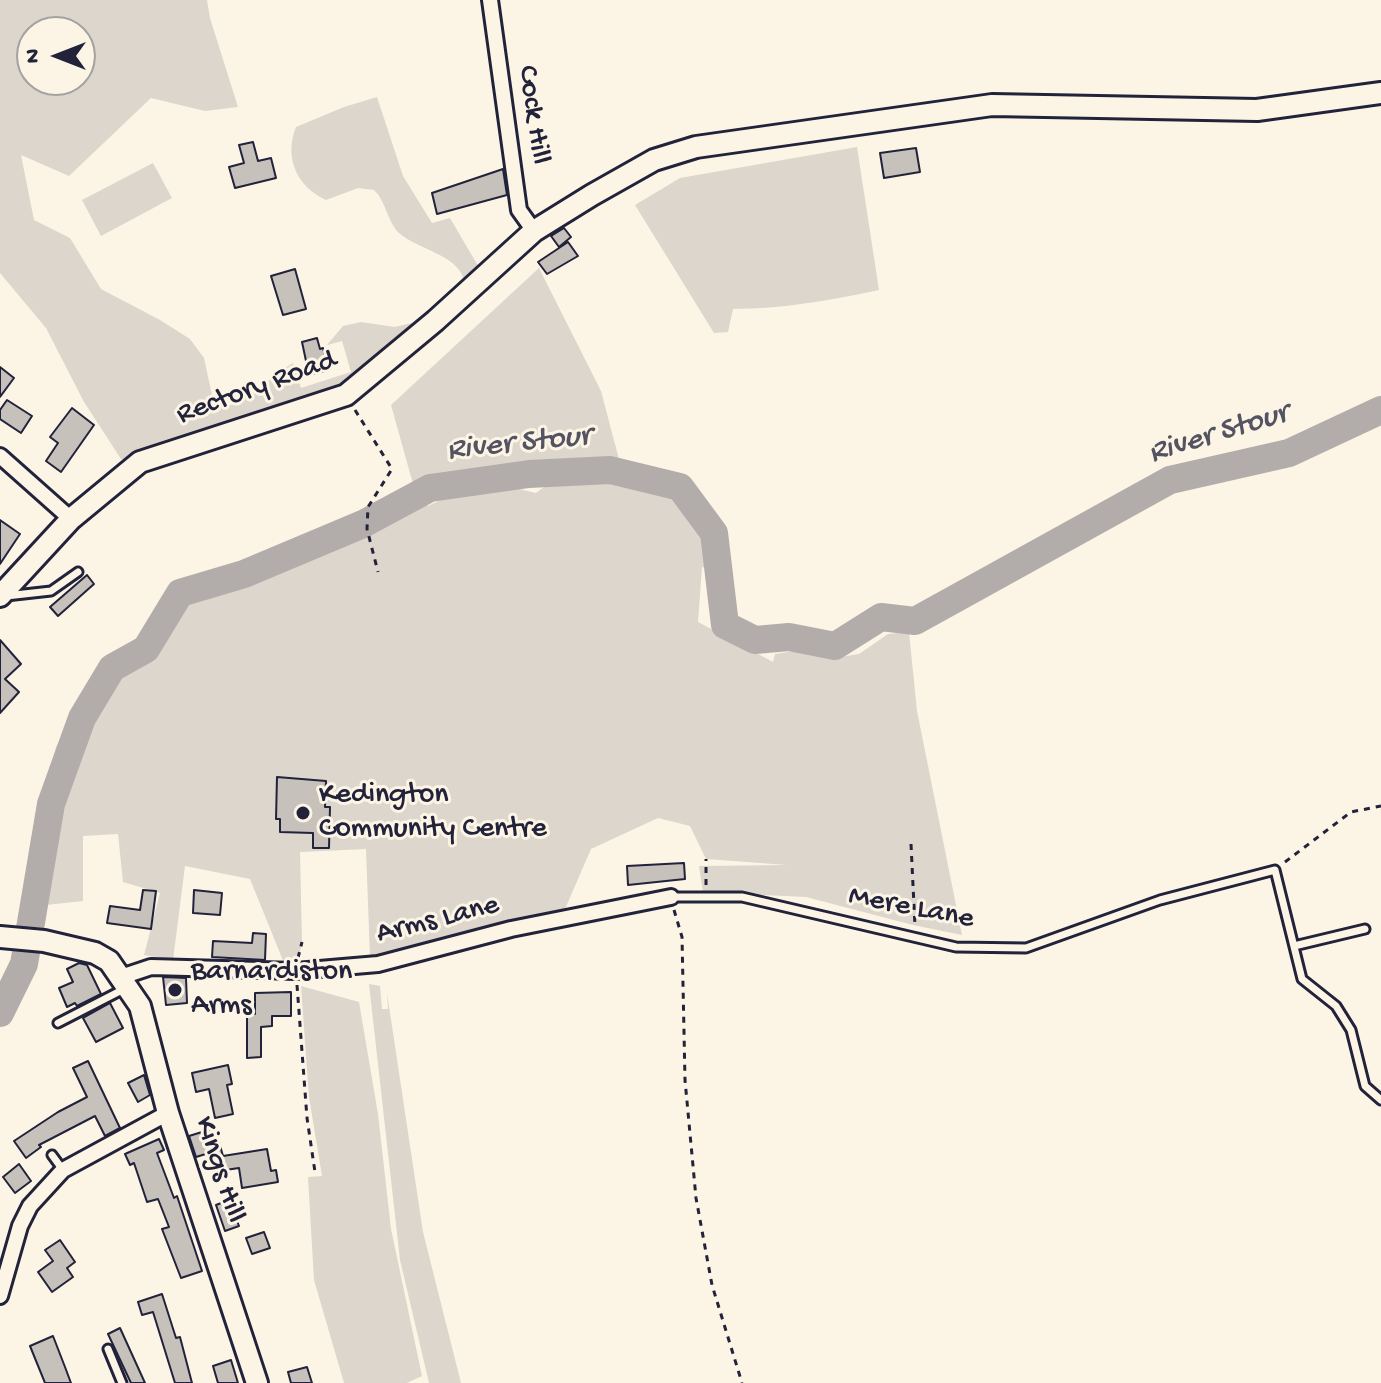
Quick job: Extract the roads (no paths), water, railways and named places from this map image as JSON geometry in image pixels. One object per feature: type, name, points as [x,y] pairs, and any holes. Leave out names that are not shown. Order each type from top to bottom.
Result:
[{"type":"street","name":"Cock Hill","points":[[490,0],[519,210],[534,231]]},
{"type":"street","name":"Rectory Road","points":[[0,596],[71,519],[140,462],[346,395],[435,321],[534,231],[654,160],[696,147],[992,105],[1257,110],[1381,93]]},
{"type":"street","points":[[0,456],[71,519]]},
{"type":"street","name":"Arms Lane","points":[[125,982],[151,967],[296,971],[360,960],[378,964],[511,929],[671,897]]},
{"type":"street","points":[[7,937],[44,941],[95,953],[109,961],[125,982]]},
{"type":"street","name":"Kings Hill","points":[[125,982],[140,1006],[168,1113],[257,1383]]},
{"type":"street","points":[[0,1296],[20,1226],[30,1206],[63,1170],[168,1113]]},
{"type":"lane","points":[[0,596],[51,591],[78,572]]},
{"type":"lane","name":"Mere Lane","points":[[671,897],[742,897],[956,947],[1026,948],[1160,900],[1275,870],[1294,946]]},
{"type":"lane","points":[[1365,929],[1294,946],[1302,979],[1336,1006],[1351,1030],[1365,1086],[1381,1100]]},
{"type":"lane","points":[[58,1023],[125,982]]},
{"type":"lane","points":[[52,1155],[63,1170]]},
{"type":"lane","points":[[108,1349],[122,1383]]},
{"type":"waterway","name":"River Stour","points":[[0,1013],[24,964],[51,804],[82,718],[112,668],[146,649],[180,593],[244,574],[363,524],[430,488],[529,474],[610,470],[680,487],[714,533],[725,625],[755,640],[789,637],[835,646],[881,617],[915,621],[1170,480],[1289,453],[1381,410]]},
{"type":"place","name":"Kedington Community Centre","points":[[303,813]]},
{"type":"place","name":"Barnardiston Arms","points":[[175,990]]}]
